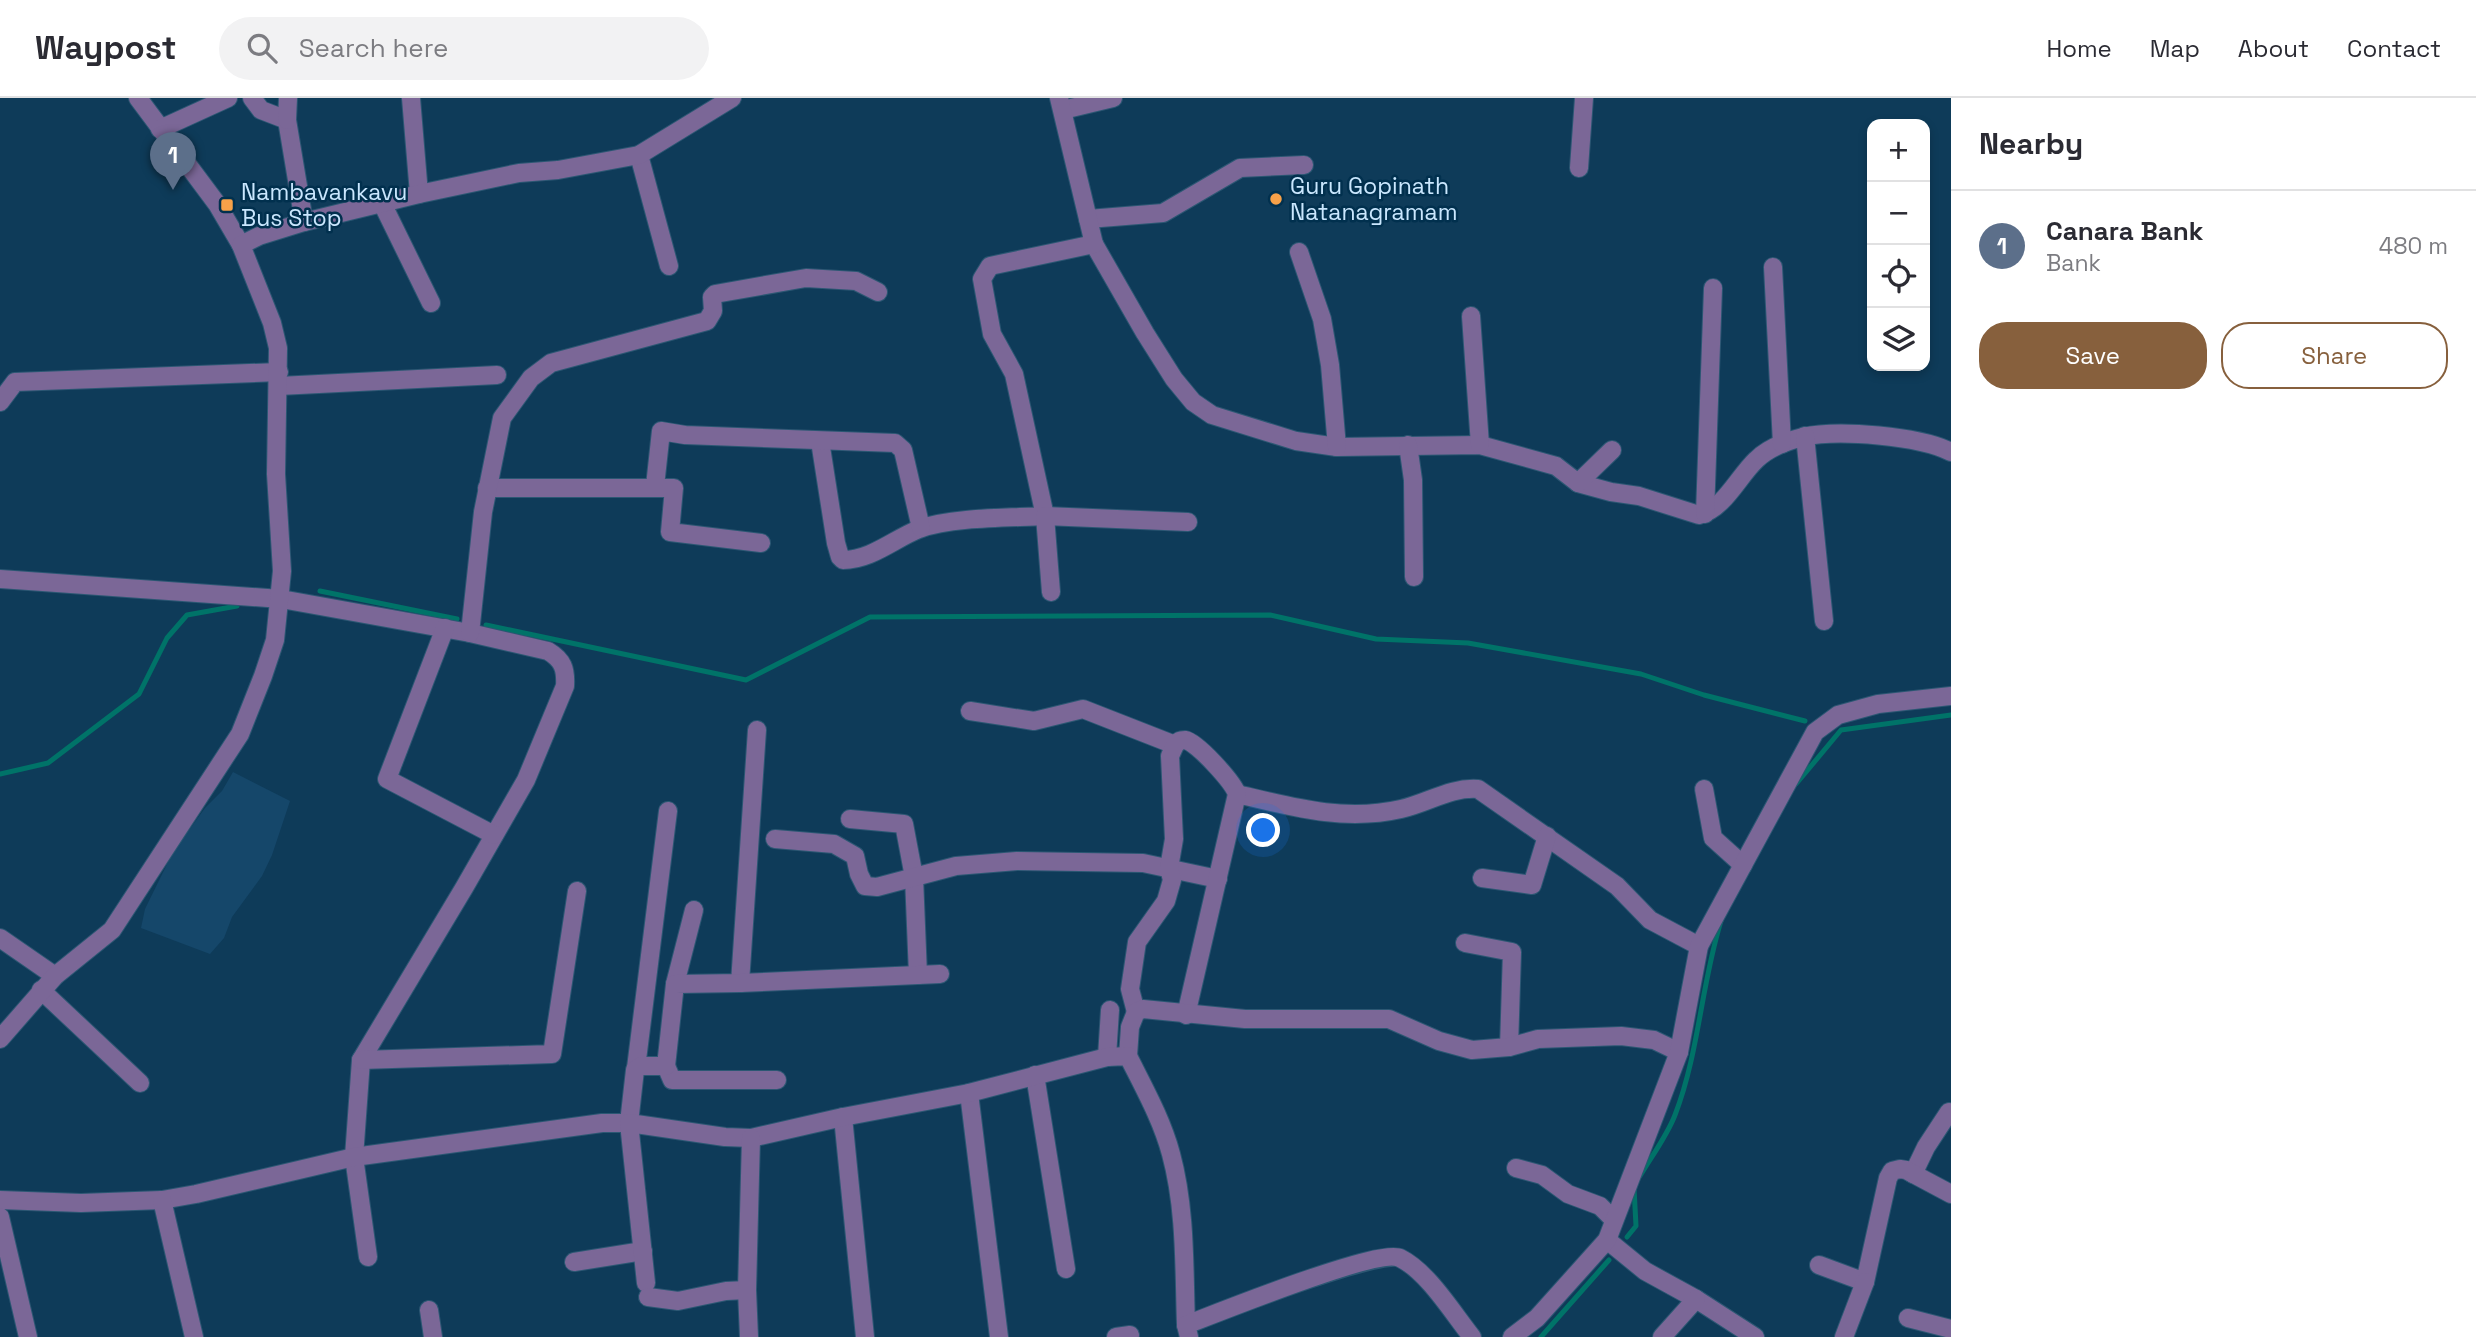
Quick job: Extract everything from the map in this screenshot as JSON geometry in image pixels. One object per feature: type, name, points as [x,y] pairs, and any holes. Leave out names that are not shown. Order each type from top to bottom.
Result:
[{"type":"street","points":[[0,1039],[55,976],[112,930],[240,734],[264,676],[275,640],[282,571],[276,474],[278,348],[272,323],[241,245],[217,204],[138,98]]},
{"type":"street","points":[[160,130],[228,98]]},
{"type":"street","points":[[252,98],[261,110],[287,121]]},
{"type":"street","points":[[288,98],[287,121],[304,222]]},
{"type":"street","points":[[411,98],[419,194]]},
{"type":"street","points":[[241,245],[259,236],[304,222],[419,194],[519,173],[558,170],[639,155],[732,98]]},
{"type":"street","points":[[1113,98],[1061,104],[1094,243],[1174,379],[1193,402],[1212,415],[1296,441],[1337,447],[1480,446],[1556,466],[1578,483],[1639,496],[1692,514],[1705,514],[1736,484],[1756,459],[1782,444],[1805,436],[1875,436],[1928,444],[1951,453]]},
{"type":"street","points":[[1579,168],[1584,98]]},
{"type":"street","points":[[639,155],[669,266]]},
{"type":"street","points":[[1088,219],[1163,213],[1240,168],[1304,165]]},
{"type":"street","points":[[382,203],[431,303]]},
{"type":"street","points":[[1051,592],[1045,516],[1014,374],[992,334],[982,279],[990,266],[1094,243]]},
{"type":"street","points":[[1299,252],[1322,319],[1330,365],[1337,447]]},
{"type":"street","points":[[1773,267],[1782,444]]},
{"type":"street","points":[[470,633],[487,488],[502,418],[531,378],[551,363],[707,321],[712,314],[711,299],[715,294],[806,278],[856,281],[878,292]]},
{"type":"street","points":[[1705,514],[1713,288]]},
{"type":"street","points":[[1471,316],[1480,446]]},
{"type":"street","points":[[0,402],[15,382],[497,375]]},
{"type":"street","points":[[655,486],[661,431],[685,435],[895,443],[900,446],[921,528]]},
{"type":"street","points":[[1805,436],[1824,621]]},
{"type":"street","points":[[820,441],[840,557],[850,560],[921,528],[968,520],[1045,516],[1188,522]]},
{"type":"street","points":[[1408,445],[1413,480],[1414,578]]},
{"type":"street","points":[[1578,483],[1612,450]]},
{"type":"street","points":[[487,488],[674,488],[670,532],[761,543]]},
{"type":"street","points":[[0,579],[281,599],[470,633],[548,652],[558,657],[566,674],[565,686],[526,780],[361,1060],[354,1157],[368,1257]]},
{"type":"street","points":[[445,628],[387,779],[494,835]]},
{"type":"street","points":[[1512,1337],[1537,1318],[1607,1240],[1679,1052],[1699,946],[1815,732],[1839,715],[1878,705],[1951,696]]},
{"type":"street","points":[[970,711],[1034,721],[1083,709],[1175,744]]},
{"type":"street","points":[[740,983],[757,730]]},
{"type":"street","points":[[1186,1015],[1237,794],[1226,775],[1188,741],[1179,741],[1170,756],[1174,839],[1169,868],[1172,880],[1167,901],[1137,942],[1130,989],[1136,1012],[1130,1027],[1128,1056],[1152,1101],[1171,1154],[1179,1195],[1187,1331],[1354,1264],[1397,1256],[1418,1269],[1472,1337]]},
{"type":"street","points":[[1237,794],[1322,814],[1401,809],[1452,791],[1478,789],[1617,886],[1650,920],[1699,946]]},
{"type":"street","points":[[1704,789],[1713,838],[1743,865]]},
{"type":"street","points":[[668,810],[629,1122],[647,1290],[678,1301],[726,1290],[747,1290]]},
{"type":"street","points":[[850,820],[904,824],[914,877],[918,975]]},
{"type":"street","points":[[1482,878],[1532,885],[1547,836]]},
{"type":"street","points":[[775,839],[834,844],[855,856],[865,886],[877,887],[956,866],[1017,861],[1143,863],[1218,878]]},
{"type":"street","points":[[361,1060],[552,1054],[577,891]]},
{"type":"street","points":[[694,910],[675,984],[666,1066],[672,1080],[777,1080]]},
{"type":"street","points":[[0,938],[55,976]]},
{"type":"street","points":[[1465,943],[1512,952],[1509,1047]]},
{"type":"street","points":[[675,984],[940,974]]},
{"type":"street","points":[[41,990],[140,1083]]},
{"type":"street","points":[[1136,1012],[1143,1009],[1245,1019],[1389,1018],[1438,1041],[1472,1050],[1509,1047],[1538,1039],[1621,1035],[1654,1040],[1679,1052]]},
{"type":"street","points":[[1107,1056],[1110,1010]]},
{"type":"street","points":[[0,1200],[81,1203],[162,1200],[354,1157],[602,1123],[629,1122],[725,1137],[751,1138],[969,1093],[1107,1056],[1128,1056]]},
{"type":"street","points":[[636,1068],[666,1066]]},
{"type":"street","points":[[1035,1075],[1066,1269]]},
{"type":"street","points":[[969,1093],[999,1337]]},
{"type":"street","points":[[1913,1174],[1926,1147],[1949,1112]]},
{"type":"street","points":[[843,1117],[865,1337]]},
{"type":"street","points":[[749,1337],[747,1290],[751,1138]]},
{"type":"street","points":[[1516,1168],[1542,1175],[1568,1194],[1600,1206],[1615,1220]]},
{"type":"street","points":[[1844,1337],[1865,1282],[1890,1173],[1900,1169],[1951,1194]]},
{"type":"street","points":[[162,1200],[194,1337]]},
{"type":"street","points":[[0,1217],[28,1337]]},
{"type":"street","points":[[1607,1240],[1645,1271],[1696,1298],[1755,1337]]},
{"type":"street","points":[[574,1262],[643,1251]]},
{"type":"street","points":[[1819,1265],[1865,1282]]},
{"type":"street","points":[[1662,1337],[1696,1298]]},
{"type":"street","points":[[429,1310],[433,1337]]},
{"type":"street","points":[[1908,1318],[1951,1329]]},
{"type":"shaded area","points":[[233,772],[290,801],[262,876],[232,917],[224,938],[210,954],[141,928],[145,909],[173,852],[205,808],[222,791]]},
{"type":"waterway","points":[[320,591],[457,619]]},
{"type":"waterway","points":[[0,774],[48,763],[139,694],[167,638],[187,615],[237,606]]},
{"type":"waterway","points":[[486,625],[746,680],[870,617],[1270,615],[1376,639],[1468,643],[1641,674],[1704,695],[1805,721]]},
{"type":"waterway","points":[[1796,784],[1841,730],[1951,715]]},
{"type":"waterway","points":[[1640,1176],[1668,1131],[1683,1091],[1721,921]]},
{"type":"waterway","points":[[1627,1237],[1636,1226],[1634,1188]]},
{"type":"waterway","points":[[1541,1337],[1609,1260]]},
{"type":"place","name":"Canara Bank","points":[[173,190]]},
{"type":"place","name":"Guru Gopinath Natanagramam","points":[[1276,199]]},
{"type":"place","name":"Nambavankavu Bus Stop","points":[[227,205]]}]
